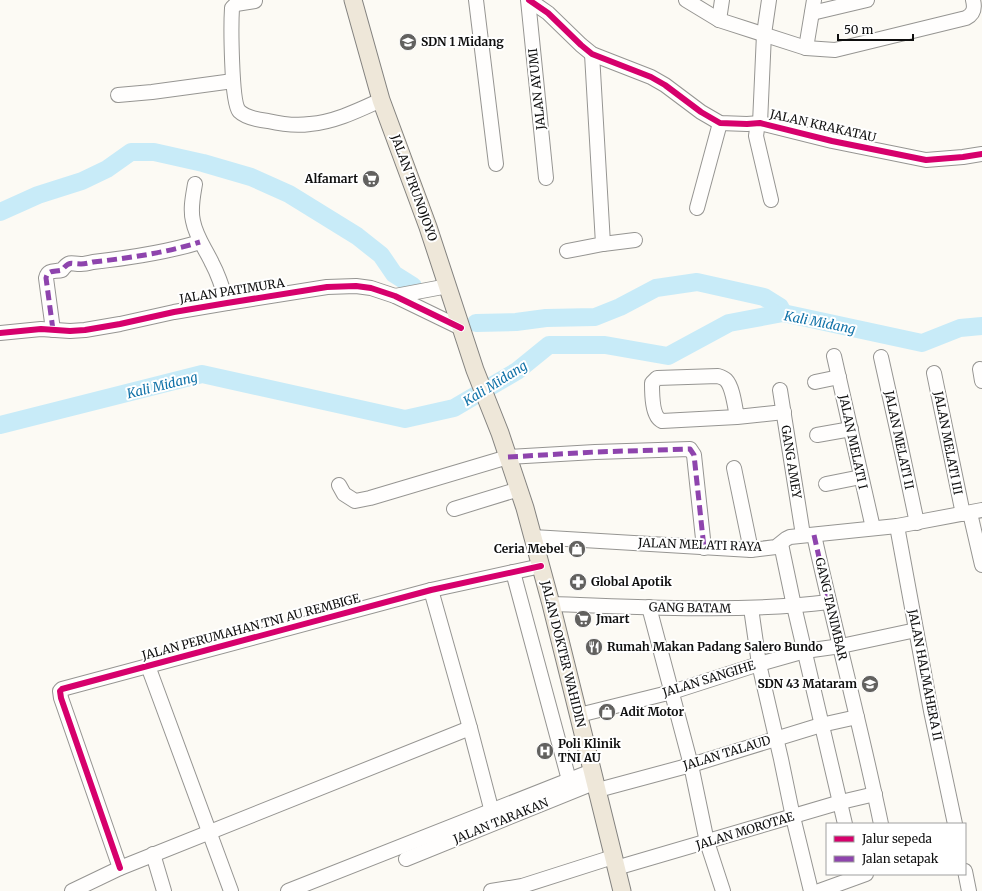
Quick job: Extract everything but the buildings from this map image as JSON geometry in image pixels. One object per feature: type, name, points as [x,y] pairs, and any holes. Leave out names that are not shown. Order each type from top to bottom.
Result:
[{"type":"main road","name":"JALAN TRUNOJOYO","points":[[353,0],[381,100],[417,193],[478,376]]},
{"type":"main road","name":"JALAN DOKTER WAHIDIN","points":[[478,376],[500,433],[533,537],[579,715],[622,891]]},
{"type":"street","points":[[476,0],[496,164]]},
{"type":"street","name":"JALAN KRAKATAU","points":[[528,0],[548,13],[592,54],[651,77],[665,85],[701,112],[720,123],[760,123],[832,141],[926,160],[982,154]]},
{"type":"street","name":"JALAN AYUMI","points":[[528,0],[546,178]]},
{"type":"street","points":[[686,0],[719,20],[806,48],[835,50],[966,18],[973,12],[973,0]]},
{"type":"street","points":[[719,20],[722,0]]},
{"type":"street","points":[[769,0],[764,34],[760,123],[757,129],[757,144],[771,200]]},
{"type":"street","points":[[806,48],[813,7],[867,0]]},
{"type":"street","points":[[255,1],[236,4],[232,8],[233,81],[236,105],[239,110],[250,117],[282,124],[310,124],[336,119],[381,100]]},
{"type":"street","points":[[592,54],[603,244]]},
{"type":"street","points":[[118,95],[233,81]]},
{"type":"street","points":[[697,208],[720,123]]},
{"type":"street","points":[[195,184],[192,213],[193,221],[200,242],[220,278],[226,303]]},
{"type":"street","points":[[568,251],[603,244],[635,240]]},
{"type":"street","points":[[53,330],[46,278],[49,272],[62,270],[70,262],[82,264],[127,258],[174,250],[200,242]]},
{"type":"street","name":"JALAN PATIMURA","points":[[0,333],[34,330],[70,331],[97,328],[226,303],[327,287],[356,286],[371,288],[396,296],[461,328]]},
{"type":"street","points":[[396,296],[448,286]]},
{"type":"street","name":"JALAN MELATI I","points":[[834,356],[873,528]]},
{"type":"street","name":"JALAN MELATI II","points":[[880,357],[917,522]]},
{"type":"street","name":"JALAN MELATI III","points":[[934,373],[971,512],[982,565]]},
{"type":"street","points":[[737,417],[731,390],[728,382],[724,378],[718,376],[657,378],[652,383],[655,410],[659,420],[662,421],[737,417],[784,412]]},
{"type":"street","points":[[815,382],[839,377]]},
{"type":"street","name":"GANG AMEY","points":[[780,390],[808,535]]},
{"type":"street","points":[[817,435],[851,429]]},
{"type":"street","points":[[339,486],[344,494],[355,501],[370,498],[508,457],[690,449],[694,455],[704,548]]},
{"type":"street","points":[[734,468],[751,550]]},
{"type":"street","points":[[826,484],[861,478]]},
{"type":"street","points":[[454,509],[519,489]]},
{"type":"street","name":"JALAN MELATI RAYA","points":[[533,537],[751,550],[773,548],[781,544],[786,539],[808,535],[897,526],[971,512]]},
{"type":"street","name":"JALAN HALMAHERA II","points":[[897,526],[916,630],[955,823]]},
{"type":"street","name":"GANG TANIMBAR","points":[[808,535],[840,646],[881,823]]},
{"type":"street","points":[[781,544],[821,725],[845,823]]},
{"type":"street","name":"JALAN PERUMAHAN TNI AU REMBIGE","points":[[120,868],[61,698],[60,691],[64,688],[431,590],[540,566]]},
{"type":"street","points":[[513,572],[569,780]]},
{"type":"street","points":[[431,590],[492,812]]},
{"type":"street","name":"GANG BATAM","points":[[551,604],[751,608],[794,606],[828,602]]},
{"type":"street","points":[[649,607],[691,765],[707,842],[723,891]]},
{"type":"street","points":[[751,608],[759,664],[811,891]]},
{"type":"street","name":"JALAN SANGIHE","points":[[579,715],[672,692],[805,651],[840,646],[916,630]]},
{"type":"street","points":[[148,666],[231,891]]},
{"type":"street","name":"JALAN TALAUD","points":[[595,781],[691,765],[776,738],[857,716]]},
{"type":"street","points":[[72,891],[152,854],[209,833],[470,728]]},
{"type":"street","points":[[288,891],[492,812],[569,780],[595,781]]},
{"type":"street","name":"JALAN TARAKAN","points":[[406,859],[595,781]]},
{"type":"street","name":"JALAN MOROTAE","points":[[490,891],[522,886],[707,842],[840,802],[875,794]]},
{"type":"street","points":[[152,854],[164,891]]},
{"type":"street","points":[[966,875],[969,891]]},
{"type":"street","points":[[819,891],[860,879]]},
{"type":"waterway","points":[[0,212],[38,195],[82,181],[107,169],[131,152],[154,152],[203,163],[251,177],[289,194],[357,236],[381,255],[394,274],[413,286]]},
{"type":"waterway","points":[[476,323],[516,322],[546,318],[595,317],[620,307],[656,288],[697,282],[764,297],[780,307],[783,313]]},
{"type":"waterway","name":"Kali Midang","points":[[0,425],[202,374],[405,419],[454,408],[517,371],[549,345],[605,345],[668,356],[729,323],[783,313],[922,343],[960,328],[982,326]]},
{"type":"marked path","points":[[53,330],[46,278],[48,273],[62,270],[70,263],[84,264],[147,255],[200,242]]},
{"type":"marked path","points":[[508,457],[690,449],[694,455],[704,548]]},
{"type":"marked path","points":[[814,535],[835,627]]},
{"type":"cycle path","points":[[529,0],[548,13],[592,54],[651,77],[665,85],[701,112],[720,123],[760,123],[832,141],[926,160],[982,154]]},
{"type":"cycle path","points":[[0,333],[41,329],[70,331],[85,330],[227,303],[327,287],[356,286],[371,288],[395,296],[461,328]]},
{"type":"cycle path","points":[[120,868],[61,698],[60,691],[62,689],[431,590],[541,566]]},
{"type":"place","name":"SDN 1 Midang","points":[[408,42]]},
{"type":"place","name":"Alfamart","points":[[371,179]]},
{"type":"place","name":"Ceria Mebel","points":[[577,549]]},
{"type":"place","name":"Global Apotik","points":[[578,582]]},
{"type":"place","name":"Jmart","points":[[583,619]]},
{"type":"place","name":"Rumah Makan Padang Salero Bundo","points":[[594,647]]},
{"type":"place","name":"SDN 43 Mataram","points":[[870,684]]},
{"type":"place","name":"Adit Motor","points":[[607,712]]},
{"type":"place","name":"Poli Klinik TNI AU","points":[[545,751]]}]
